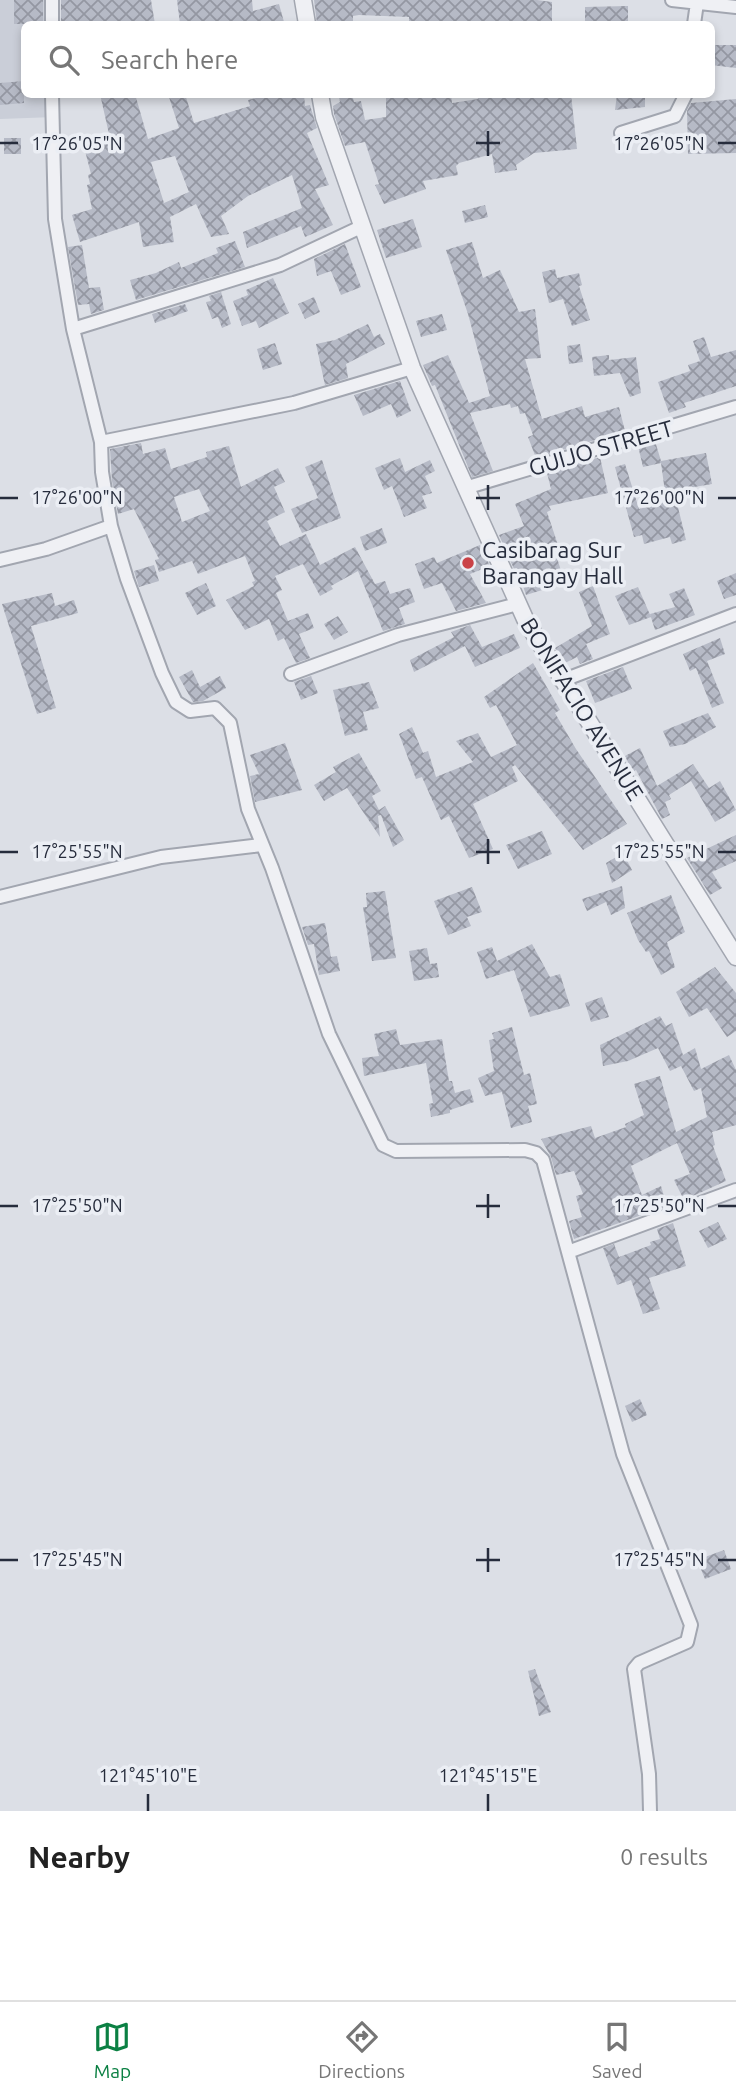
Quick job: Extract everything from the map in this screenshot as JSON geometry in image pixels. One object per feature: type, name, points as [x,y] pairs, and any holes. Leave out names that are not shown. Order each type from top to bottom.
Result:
[{"type":"street","points":[[52,0],[52,21]]},
{"type":"street","points":[[303,0],[306,21]]},
{"type":"street","points":[[672,0],[736,7]]},
{"type":"street","points":[[694,21],[697,3]]},
{"type":"street","points":[[52,98],[55,219],[74,329],[101,442],[102,472],[111,526],[127,579],[162,673],[176,702],[190,711],[215,708],[230,723],[248,809],[272,868],[329,1034],[383,1144],[396,1151],[514,1150],[536,1153],[543,1160],[623,1454],[691,1625],[687,1642],[639,1663],[635,1669],[649,1774],[650,1811]]},
{"type":"street","name":"BONIFACIO AVENUE","points":[[321,98],[324,117],[411,368],[519,604],[561,681],[736,957]]},
{"type":"street","points":[[621,133],[675,116],[684,98]]},
{"type":"street","points":[[74,329],[280,265],[363,226]]},
{"type":"street","points":[[101,442],[294,403],[411,368]]},
{"type":"street","name":"GUIJO STREET","points":[[465,488],[736,407]]},
{"type":"street","points":[[0,560],[46,549],[111,526]]},
{"type":"street","points":[[291,674],[398,635],[519,604]]},
{"type":"street","points":[[561,681],[736,614]]},
{"type":"street","points":[[0,897],[161,857],[261,845]]},
{"type":"street","points":[[568,1252],[736,1190]]},
{"type":"shaded area","points":[[0,0],[55,0],[53,21],[21,21],[21,98],[52,98],[54,117],[0,119]]},
{"type":"building","points":[[14,0],[43,0],[43,21],[21,21],[21,24],[14,24]]},
{"type":"building","points":[[61,0],[151,0],[154,21],[61,21]]},
{"type":"building","points":[[177,0],[252,0],[253,11],[279,4],[284,21],[180,21]]},
{"type":"building","points":[[314,0],[552,2],[552,21],[409,21],[409,17],[359,15],[353,16],[353,21],[317,21]]},
{"type":"building","points":[[628,6],[628,21],[585,21],[585,7]]},
{"type":"building","points":[[715,45],[736,45],[736,68],[715,65]]},
{"type":"building","points":[[21,81],[21,98],[24,98],[24,103],[0,105],[0,83]]},
{"type":"building","points":[[101,98],[136,98],[148,139],[179,128],[169,98],[186,98],[194,123],[250,106],[248,100],[256,98],[304,98],[305,106],[310,105],[317,128],[307,133],[329,185],[315,189],[333,225],[305,237],[301,226],[247,248],[243,232],[302,208],[292,175],[248,196],[221,216],[229,234],[211,237],[196,204],[170,217],[174,242],[143,247],[139,222],[80,242],[72,215],[92,209],[87,185],[90,184],[88,175],[91,174],[83,143],[109,134]],"holes":[[[175,156],[189,192],[164,203],[151,162]]]},
{"type":"building","points":[[339,98],[361,101],[365,120],[386,117],[386,98],[451,98],[452,103],[478,98],[571,98],[577,149],[534,153],[516,165],[517,170],[495,173],[492,154],[459,163],[456,166],[458,175],[423,181],[426,189],[384,204],[375,185],[379,184],[365,142],[345,146],[333,106],[340,102]]},
{"type":"building","points":[[616,98],[645,98],[645,107],[615,110]]},
{"type":"building","points":[[736,99],[736,153],[688,154],[687,111],[691,103]]},
{"type":"building","points":[[4,138],[21,138],[21,154],[4,154]]},
{"type":"building","points":[[485,205],[488,217],[465,223],[462,211]]},
{"type":"building","points":[[413,219],[422,247],[386,258],[377,230]]},
{"type":"building","points":[[235,241],[245,267],[136,300],[130,280],[156,273],[179,262],[181,268],[218,253],[216,248]]},
{"type":"building","points":[[472,242],[483,278],[500,270],[519,312],[535,309],[541,358],[525,359],[542,419],[582,406],[585,417],[619,407],[625,431],[536,458],[528,437],[533,435],[525,413],[520,414],[518,406],[511,408],[510,404],[470,413],[493,471],[472,477],[435,385],[432,386],[423,365],[448,355],[469,403],[490,396],[468,314],[446,250]]},
{"type":"building","points":[[345,244],[361,287],[341,295],[331,271],[317,276],[314,259]]},
{"type":"building","points":[[82,245],[89,288],[100,287],[104,310],[91,314],[89,304],[78,305],[68,247]]},
{"type":"building","points":[[555,269],[557,278],[579,273],[582,285],[579,286],[590,320],[572,326],[563,299],[549,303],[542,272]]},
{"type":"building","points":[[273,278],[289,313],[259,328],[256,321],[242,326],[233,301],[248,295],[246,290]]},
{"type":"building","points":[[221,292],[231,324],[222,328],[218,317],[212,319],[206,302],[211,301],[209,296]]},
{"type":"building","points":[[314,297],[320,312],[305,319],[298,304]]},
{"type":"building","points":[[185,304],[188,311],[155,323],[152,314]]},
{"type":"building","points":[[442,314],[447,330],[421,337],[416,321]]},
{"type":"building","points":[[368,324],[374,337],[380,334],[385,344],[346,364],[348,378],[325,385],[316,344],[335,340]]},
{"type":"building","points":[[704,337],[711,357],[736,350],[736,386],[684,403],[686,407],[669,413],[658,382],[690,371],[688,365],[700,361],[693,341]]},
{"type":"building","points":[[275,343],[282,364],[263,370],[257,349]]},
{"type":"building","points":[[580,344],[583,362],[569,364],[567,346]]},
{"type":"building","points":[[609,355],[609,360],[636,357],[641,393],[630,397],[620,373],[594,376],[592,357]]},
{"type":"building","points":[[400,381],[411,411],[397,418],[391,404],[363,416],[354,395]]},
{"type":"building","points":[[655,441],[661,461],[706,453],[712,484],[665,492],[661,463],[643,467],[638,446]]},
{"type":"building","points":[[141,443],[143,454],[165,448],[171,469],[207,457],[206,452],[229,446],[241,487],[278,468],[285,482],[274,487],[285,512],[267,521],[280,546],[306,534],[320,565],[355,547],[375,584],[385,581],[390,594],[410,588],[415,602],[399,608],[405,624],[383,631],[358,571],[331,586],[333,589],[320,596],[303,564],[275,576],[282,590],[276,593],[288,621],[308,613],[314,628],[299,634],[310,658],[296,663],[284,638],[278,641],[269,619],[245,630],[226,600],[254,586],[252,582],[255,581],[245,556],[198,574],[192,561],[159,572],[155,560],[159,559],[134,509],[118,514],[110,449]],"holes":[[[199,489],[210,511],[182,522],[174,497]]]},
{"type":"building","points":[[600,457],[608,493],[549,506],[551,510],[547,512],[561,554],[556,555],[565,583],[526,595],[517,568],[514,569],[499,535],[524,526],[515,504],[551,489],[547,473]]},
{"type":"building","points":[[400,458],[405,472],[430,460],[435,471],[425,476],[432,493],[422,496],[427,508],[404,517],[392,486],[384,490],[375,468]]},
{"type":"building","points":[[322,460],[341,518],[302,533],[291,509],[318,498],[305,467]]},
{"type":"building","points":[[625,464],[639,509],[676,499],[686,540],[672,544],[670,537],[644,544],[642,535],[634,537],[615,467]]},
{"type":"building","points":[[382,528],[387,543],[365,551],[360,537]]},
{"type":"building","points":[[480,545],[490,566],[470,574],[486,603],[456,611],[442,583],[424,589],[415,564],[434,557],[437,563]]},
{"type":"building","points":[[154,565],[159,581],[139,587],[134,571]]},
{"type":"building","points":[[736,573],[736,595],[724,599],[717,581]]},
{"type":"building","points":[[206,583],[216,606],[197,615],[185,593]]},
{"type":"building","points":[[593,586],[610,634],[586,644],[593,659],[580,664],[577,657],[565,663],[555,648],[592,626],[579,592]]},
{"type":"building","points":[[638,587],[651,617],[629,625],[615,596]]},
{"type":"building","points":[[684,588],[695,615],[655,630],[650,614],[675,607],[669,594]]},
{"type":"building","points":[[52,593],[55,606],[74,600],[78,613],[31,626],[56,708],[37,714],[2,604]]},
{"type":"building","points":[[338,616],[348,632],[334,640],[324,624]]},
{"type":"building","points":[[470,625],[482,647],[514,634],[520,648],[475,667],[465,646],[414,672],[410,660],[454,637],[451,632]]},
{"type":"building","points":[[720,638],[725,654],[707,661],[724,703],[712,708],[696,668],[690,671],[683,654]]},
{"type":"building","points":[[533,663],[560,710],[555,713],[576,749],[627,824],[583,850],[515,765],[512,767],[518,781],[473,804],[493,849],[469,858],[449,816],[441,820],[422,777],[416,779],[399,734],[412,727],[423,753],[428,751],[436,777],[473,762],[456,741],[478,733],[491,757],[517,745],[496,705],[490,708],[484,697]]},
{"type":"building","points":[[623,667],[632,689],[595,703],[586,681]]},
{"type":"building","points":[[192,670],[200,687],[220,676],[226,688],[203,701],[193,702],[179,677]]},
{"type":"building","points":[[311,676],[318,693],[301,700],[294,682]]},
{"type":"building","points":[[369,682],[379,708],[363,712],[368,730],[345,736],[333,690]]},
{"type":"building","points":[[708,713],[716,727],[685,744],[670,747],[663,731]]},
{"type":"building","points":[[285,743],[302,790],[255,802],[250,776],[259,774],[250,755]]},
{"type":"building","points":[[640,748],[657,786],[693,764],[709,788],[720,781],[736,810],[715,822],[691,781],[669,795],[671,799],[665,802],[670,815],[662,819],[636,770],[633,772],[625,756]]},
{"type":"building","points":[[359,753],[381,791],[372,796],[379,810],[385,806],[404,840],[393,847],[381,815],[378,816],[380,837],[347,788],[324,801],[314,785],[336,772],[333,767]]},
{"type":"building","points":[[542,831],[552,854],[518,869],[506,845]]},
{"type":"building","points":[[736,835],[736,861],[712,872],[722,888],[710,895],[687,858]]},
{"type":"building","points":[[623,853],[632,870],[612,883],[606,863]]},
{"type":"building","points":[[622,886],[625,908],[611,915],[606,902],[587,911],[582,899]]},
{"type":"building","points":[[472,887],[482,912],[467,917],[471,926],[448,935],[434,901]]},
{"type":"building","points":[[385,891],[396,958],[372,961],[363,907],[367,907],[366,893]]},
{"type":"building","points":[[671,895],[685,932],[667,942],[675,967],[661,975],[649,951],[646,952],[638,940],[627,913]]},
{"type":"building","points":[[325,923],[331,957],[337,956],[340,971],[319,975],[314,944],[308,945],[302,927]]},
{"type":"building","points":[[532,944],[550,977],[560,974],[570,1006],[530,1017],[514,970],[486,979],[477,952],[492,947],[497,961]]},
{"type":"building","points":[[427,948],[430,964],[437,963],[439,977],[414,981],[409,951]]},
{"type":"building","points":[[715,967],[736,993],[736,1031],[727,1037],[707,1008],[689,1017],[676,992]]},
{"type":"building","points":[[602,997],[609,1017],[591,1022],[585,1003]]},
{"type":"building","points":[[660,1016],[666,1026],[672,1023],[683,1055],[695,1048],[701,1069],[729,1055],[736,1070],[736,1125],[712,1132],[713,1146],[726,1181],[684,1200],[674,1180],[690,1174],[677,1143],[631,1166],[642,1195],[661,1186],[667,1206],[574,1239],[569,1221],[582,1217],[576,1196],[583,1194],[574,1171],[556,1175],[551,1157],[541,1139],[591,1126],[595,1138],[626,1127],[625,1124],[644,1115],[634,1084],[660,1076],[676,1132],[707,1117],[701,1088],[694,1091],[681,1066],[670,1071],[658,1048],[628,1061],[603,1066],[600,1045]]},
{"type":"building","points":[[512,1027],[524,1075],[530,1073],[537,1104],[528,1106],[532,1122],[511,1128],[502,1092],[485,1096],[478,1078],[494,1071],[489,1040],[494,1039],[492,1033]]},
{"type":"building","points":[[396,1029],[400,1045],[442,1039],[449,1081],[452,1081],[455,1093],[470,1089],[474,1102],[450,1110],[450,1113],[431,1117],[429,1104],[433,1103],[426,1063],[364,1076],[362,1058],[379,1056],[374,1034]]},
{"type":"building","points":[[718,1222],[727,1239],[708,1248],[699,1231]]},
{"type":"building","points":[[673,1223],[686,1266],[649,1278],[660,1309],[643,1314],[631,1280],[617,1285],[603,1248],[614,1244],[619,1257],[651,1245],[650,1242],[660,1239],[657,1229]]},
{"type":"building","points":[[640,1399],[647,1415],[632,1422],[625,1406]]},
{"type":"building","points":[[724,1550],[731,1569],[705,1579],[697,1560]]},
{"type":"building","points":[[535,1669],[551,1712],[539,1716],[528,1671]]},
{"type":"place","name":"Casibarag Sur Barangay Hall","points":[[468,563]]}]
